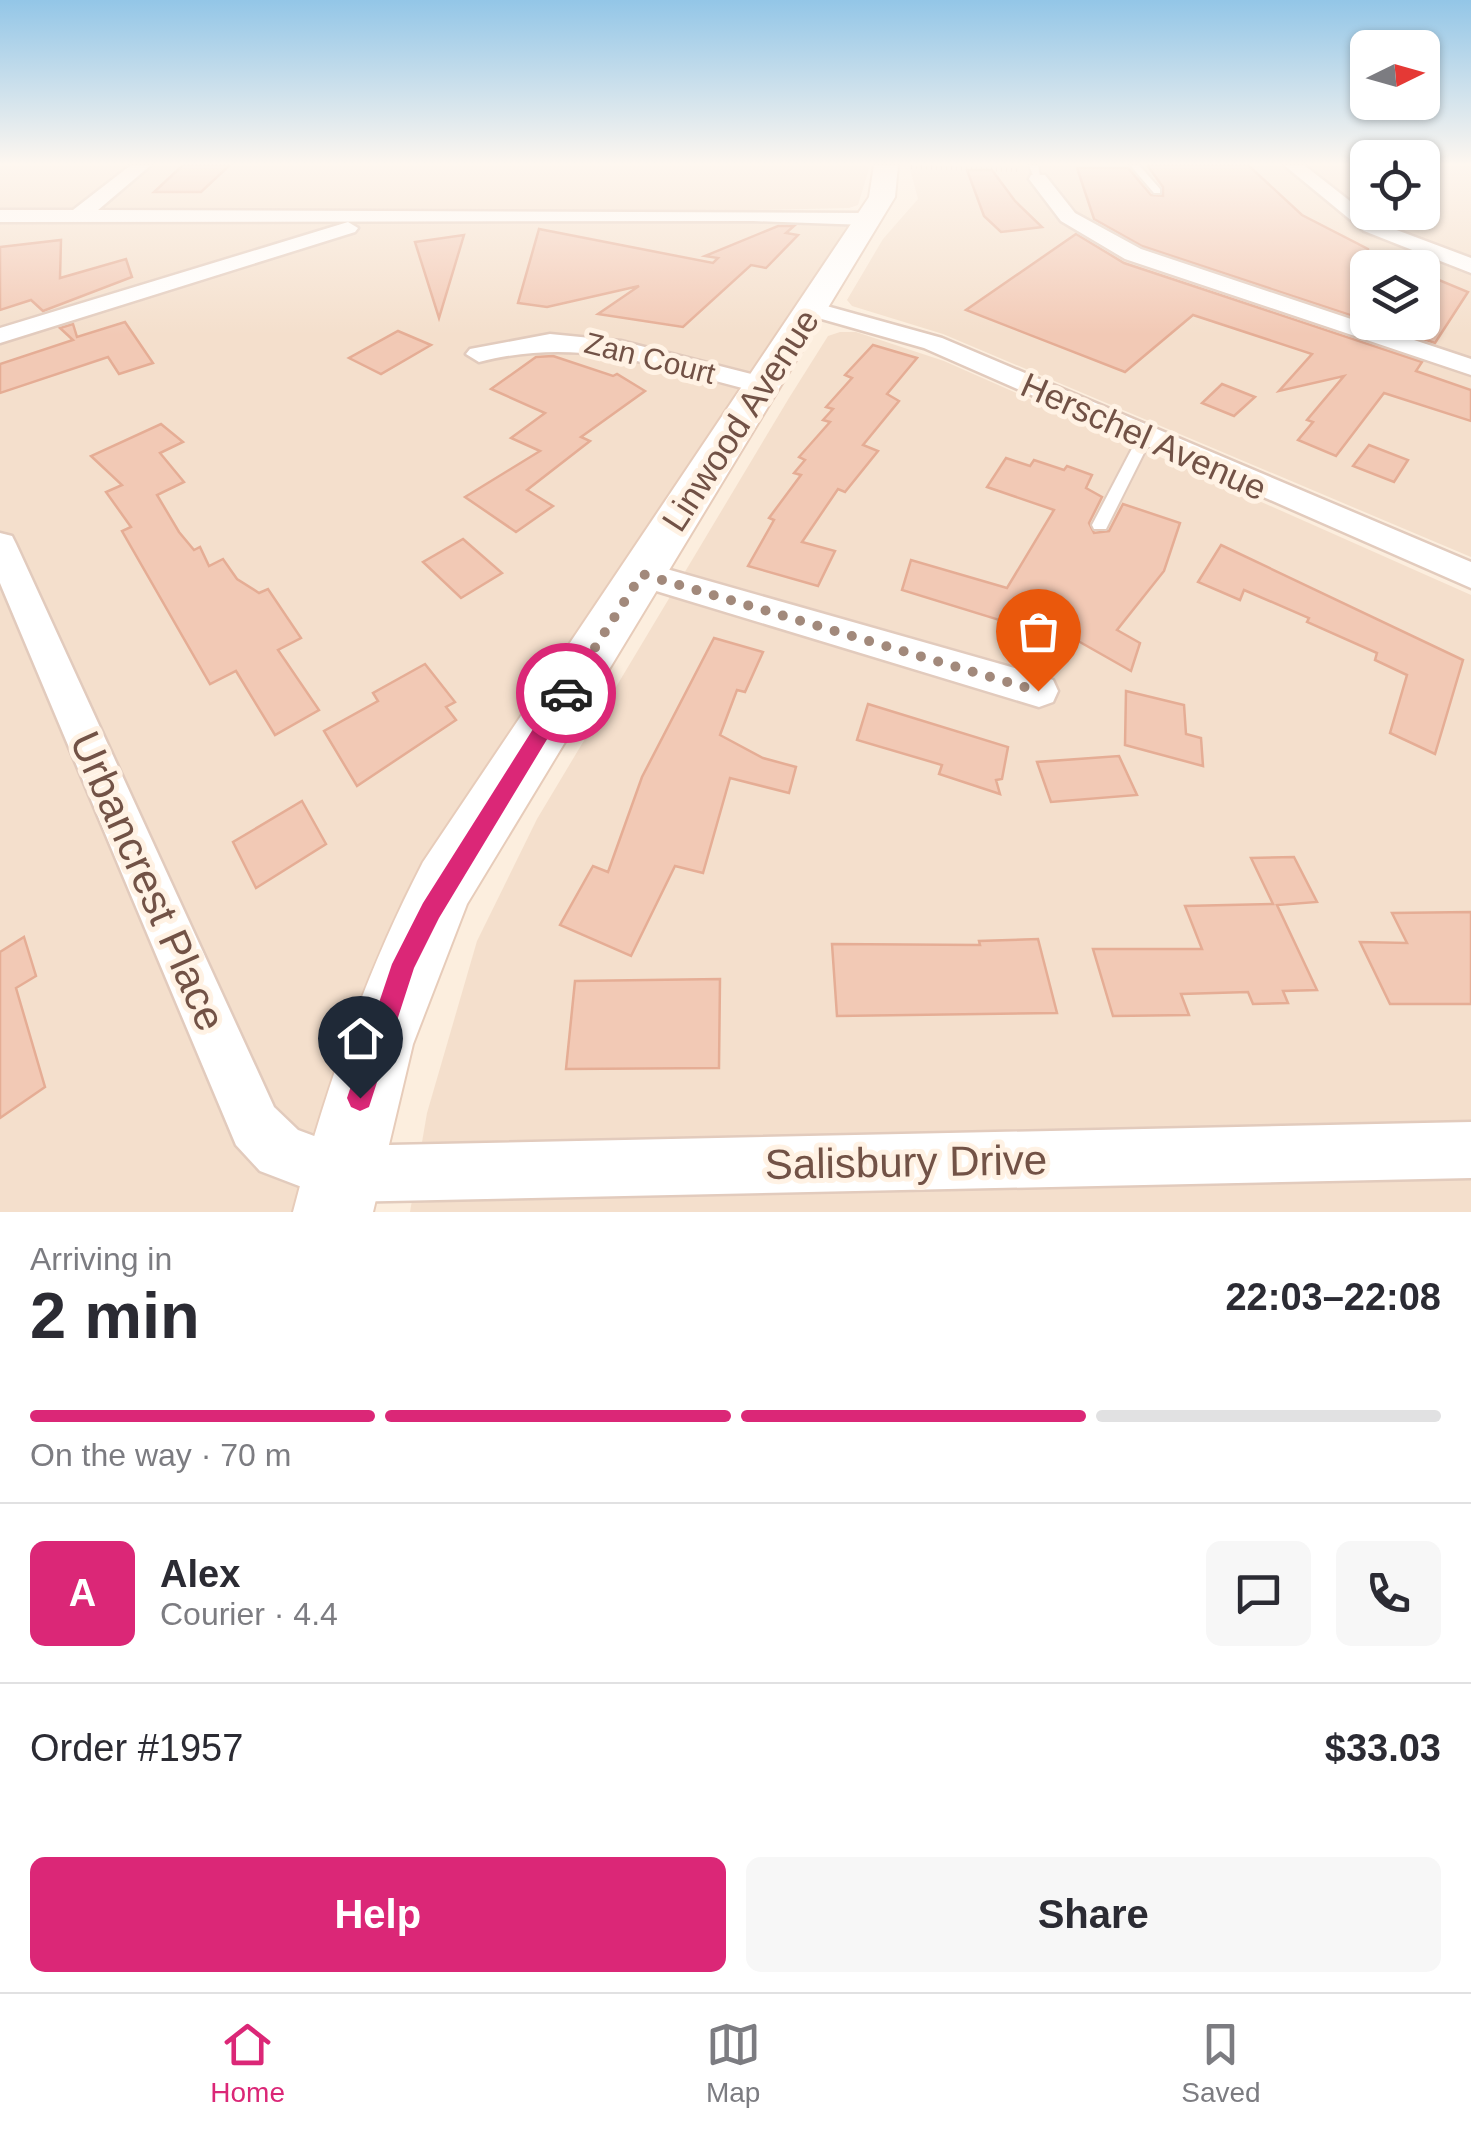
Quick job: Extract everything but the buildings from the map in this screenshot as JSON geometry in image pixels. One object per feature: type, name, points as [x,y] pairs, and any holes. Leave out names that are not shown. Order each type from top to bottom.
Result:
[{"type":"main road","name":"Linwood Avenue","points":[[337,1193],[369,1061],[404,964],[445,883],[864,222]]},
{"type":"street","points":[[0,336],[369,222]]},
{"type":"street","points":[[1076,222],[1133,254],[1471,366]]},
{"type":"street","points":[[1365,222],[1471,266]]},
{"type":"street","name":"Herschel Avenue","points":[[812,309],[933,343],[1471,576]]},
{"type":"street","name":"Zan Court","points":[[478,354],[546,338],[590,340],[762,385]]},
{"type":"street","name":"Urbancrest Place","points":[[0,544],[255,1126],[280,1151],[337,1193]]},
{"type":"street","points":[[642,574],[1038,691]]},
{"type":"street","name":"Salisbury Drive","points":[[337,1193],[1471,1150]]},
{"type":"lane","points":[[1100,524],[1146,437]]},
{"type":"shaded area","points":[[0,222],[864,222],[445,883],[333,1212],[0,1212]]},
{"type":"shaded area","points":[[898,222],[1350,222],[1350,230],[1440,230],[1440,222],[1471,222],[1471,557],[943,334],[852,306],[847,300],[883,239]]},
{"type":"shaded area","points":[[856,332],[944,361],[1471,595],[1471,1212],[410,1212],[427,1113],[477,941],[537,819],[789,398],[828,336]]},
{"type":"way so far","points":[[566,693],[642,574],[1038,691]]},
{"type":"route","points":[[360,1098],[404,964],[431,910],[566,693]]}]
